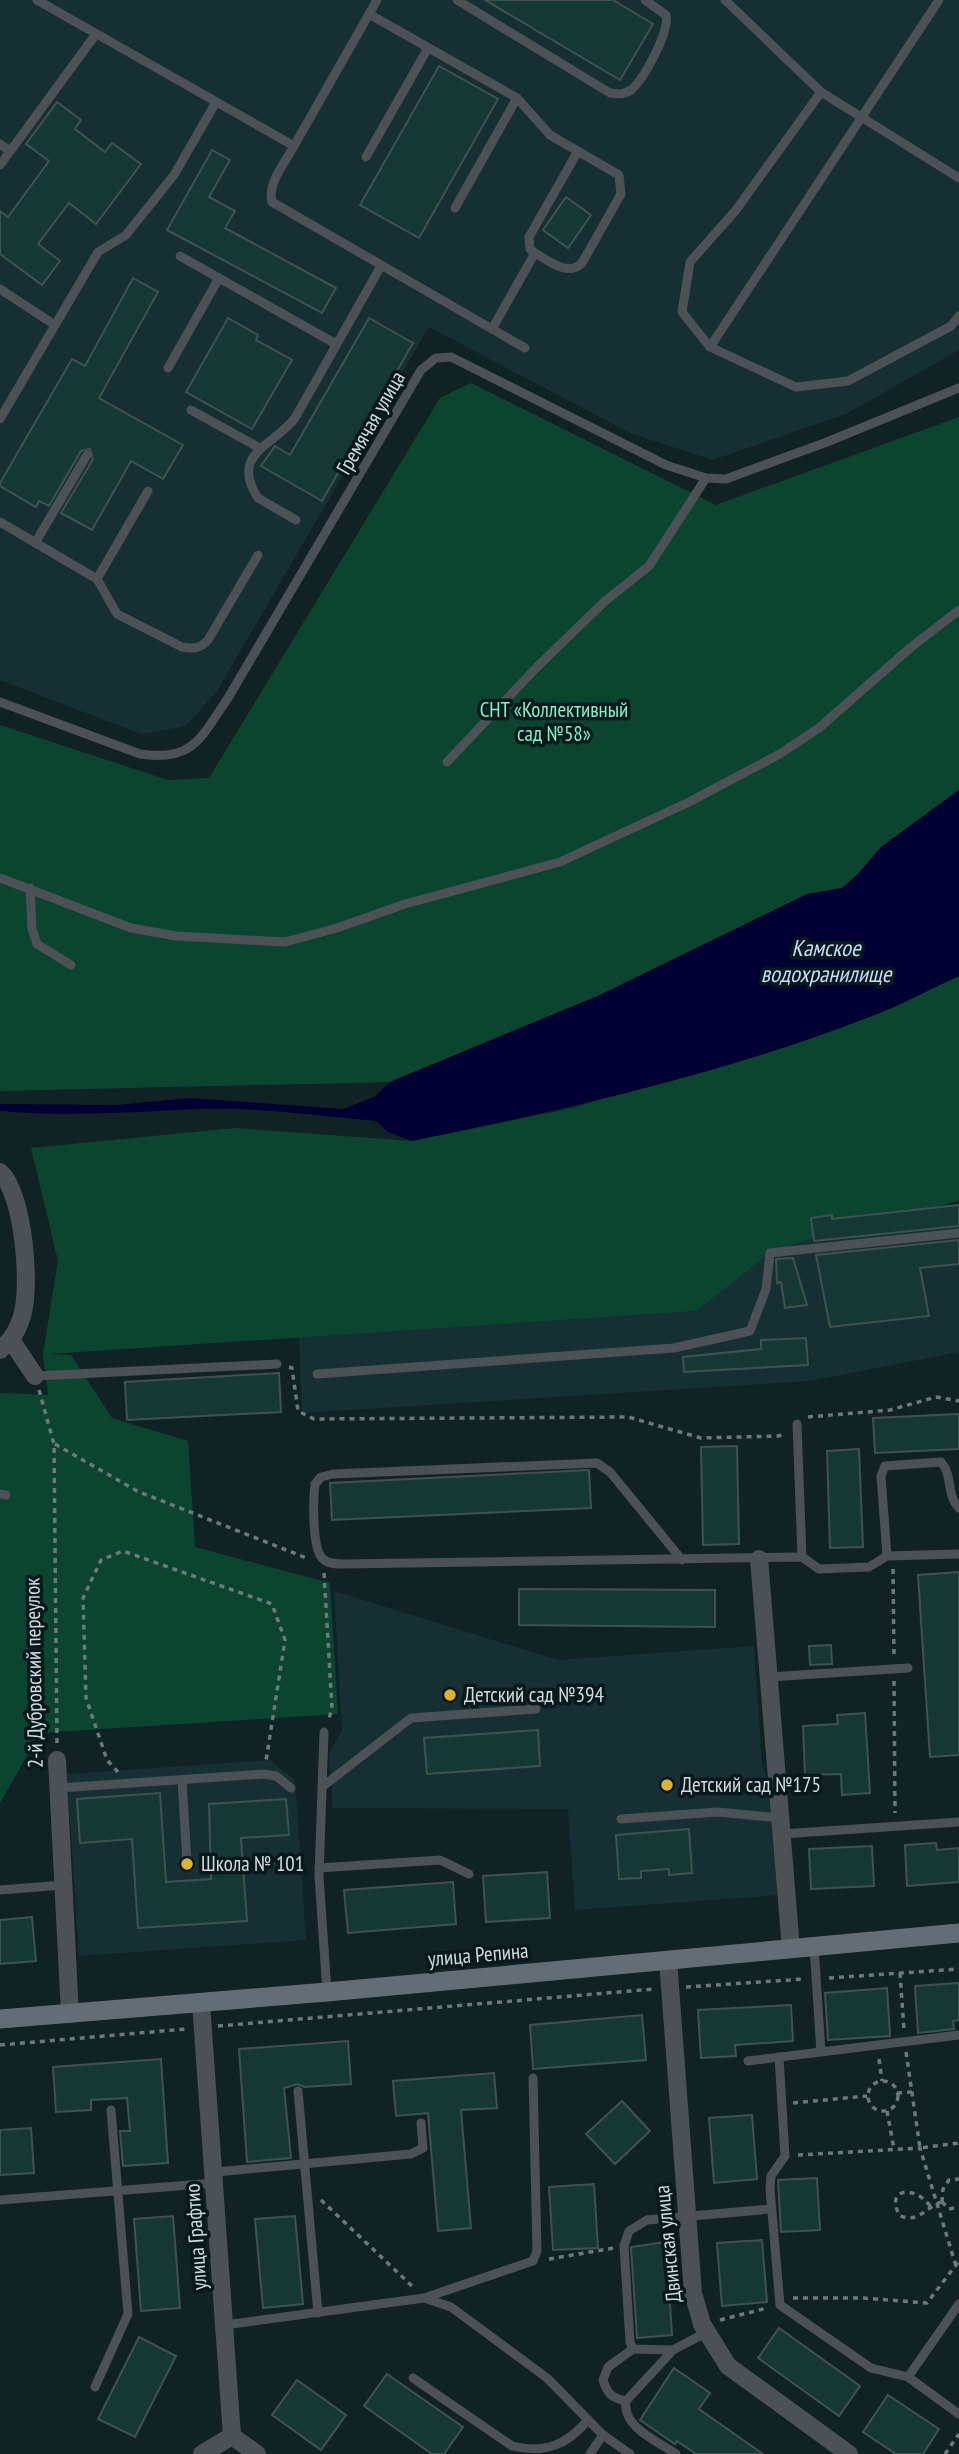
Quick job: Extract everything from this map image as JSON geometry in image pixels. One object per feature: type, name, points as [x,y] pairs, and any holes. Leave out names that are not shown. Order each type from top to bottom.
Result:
[{"type":"main road","name":"улица Репина","points":[[0,2019],[327,1992],[959,1933]]},
{"type":"street","points":[[0,1172],[23,1227],[26,1283],[22,1318],[6,1345],[34,1376]]},
{"type":"street","points":[[759,1559],[790,1948]]},
{"type":"street","name":"2-й Дубровский переулок","points":[[57,1760],[69,2014]]},
{"type":"street","name":"Двинская улица","points":[[668,1960],[693,2293],[705,2328],[728,2366],[849,2454]]},
{"type":"street","name":"улица Графтио","points":[[201,2003],[232,2436]]},
{"type":"street","points":[[202,2454],[232,2436],[257,2454]]},
{"type":"lane","points":[[37,0],[294,146]]},
{"type":"lane","points":[[377,0],[273,184],[270,194],[272,202],[526,348]]},
{"type":"lane","points":[[457,0],[610,93],[620,94],[634,87],[666,33],[666,15],[645,0]]},
{"type":"lane","points":[[724,0],[821,92],[959,178]]},
{"type":"lane","points":[[710,347],[939,0]]},
{"type":"lane","points":[[369,14],[517,98],[550,135],[578,151],[619,176],[621,194],[577,267],[563,268],[535,253],[530,248],[529,237],[578,151]]},
{"type":"lane","points":[[0,165],[96,34]]},
{"type":"lane","points":[[366,157],[428,48]]},
{"type":"lane","points":[[821,92],[736,210],[690,262],[682,312],[710,347],[796,387],[848,381],[951,326],[959,316]]},
{"type":"lane","points":[[455,208],[517,98]]},
{"type":"lane","points":[[0,419],[98,252],[126,235],[174,175],[216,102]]},
{"type":"lane","points":[[0,144],[10,151]]},
{"type":"lane","points":[[492,329],[535,253]]},
{"type":"lane","points":[[180,256],[336,344]]},
{"type":"lane","points":[[296,520],[255,493],[249,466],[258,447],[287,428],[381,266]]},
{"type":"lane","points":[[168,368],[219,278]]},
{"type":"lane","points":[[0,289],[55,325]]},
{"type":"lane","name":"Гремячая улица","points":[[0,702],[140,754],[164,757],[180,753],[197,741],[228,698],[421,370],[436,358],[451,357],[666,465],[706,478],[726,478],[738,474],[827,442],[959,388]]},
{"type":"lane","points":[[191,410],[258,447]]},
{"type":"lane","points":[[35,543],[87,455]]},
{"type":"lane","points":[[447,762],[536,668],[604,602],[649,566],[706,478]]},
{"type":"lane","points":[[97,579],[148,491]]},
{"type":"lane","points":[[0,522],[97,579],[117,614],[182,648],[202,647],[208,640],[258,555]]},
{"type":"lane","points":[[0,878],[131,928],[176,936],[285,942],[405,904],[560,862],[689,802],[778,755],[819,728],[910,648],[959,610]]},
{"type":"lane","points":[[30,888],[32,929],[37,944],[71,965]]},
{"type":"lane","points":[[317,1374],[674,1348],[699,1343],[750,1331],[766,1289],[770,1253],[959,1233]]},
{"type":"lane","points":[[34,1376],[277,1364]]},
{"type":"lane","points":[[797,1424],[802,1558]]},
{"type":"lane","points":[[682,1560],[610,1472],[604,1466],[589,1462],[333,1474],[321,1478],[315,1484],[316,1546],[325,1563],[343,1564],[682,1560],[759,1559],[802,1558],[819,1569],[869,1567],[887,1556],[959,1554]]},
{"type":"lane","points":[[887,1556],[881,1476],[885,1466],[941,1462],[947,1472],[950,1497],[959,1508]]},
{"type":"lane","points":[[769,1677],[908,1668]]},
{"type":"lane","points":[[322,1787],[411,1718],[536,1709]]},
{"type":"lane","points":[[324,1732],[319,1868],[327,1992]]},
{"type":"lane","points":[[59,1788],[264,1774],[276,1776],[291,1788]]},
{"type":"lane","points":[[182,1780],[187,1863]]},
{"type":"lane","points":[[621,1819],[718,1812],[781,1826],[895,1826],[959,1822]]},
{"type":"lane","points":[[319,1868],[440,1860],[469,1874]]},
{"type":"lane","points":[[0,1890],[63,1885]]},
{"type":"lane","points":[[814,1946],[821,2052]]},
{"type":"lane","points":[[748,2061],[959,2035]]},
{"type":"lane","points":[[779,2057],[785,2156],[770,2181],[779,2302],[871,2368],[908,2377],[959,2414]]},
{"type":"lane","points":[[225,2325],[424,2298],[533,2261],[537,2251],[533,2078]]},
{"type":"lane","points":[[298,2091],[318,2313]]},
{"type":"lane","points":[[95,2388],[128,2314],[111,2110]]},
{"type":"lane","points":[[0,2200],[118,2191],[304,2164],[419,2152],[423,2148],[421,2123]]},
{"type":"lane","points":[[633,2349],[630,2342],[624,2246],[629,2231],[639,2222],[771,2209]]},
{"type":"lane","points":[[424,2298],[452,2307],[547,2378],[603,2435],[630,2454]]},
{"type":"lane","points":[[908,2377],[959,2304]]},
{"type":"lane","points":[[676,2454],[631,2423],[624,2409],[626,2401],[673,2350],[705,2328]]},
{"type":"lane","points":[[626,2401],[614,2399],[606,2392],[603,2380],[608,2367],[633,2349],[673,2350]]},
{"type":"lane","points":[[413,2378],[512,2446],[527,2452],[542,2452],[572,2440],[588,2420]]},
{"type":"lane","points":[[590,2454],[603,2435]]},
{"type":"path","points":[[277,1364],[292,1368],[298,1411],[314,1419],[628,1417],[701,1438],[779,1436],[810,1416],[890,1410],[936,1397],[959,1401]]},
{"type":"path","name":"2-й Дубровский переулок","points":[[34,1376],[54,1444],[57,1760]]},
{"type":"path","points":[[54,1444],[137,1491],[325,1563],[332,1708],[324,1732]]},
{"type":"path","points":[[130,1783],[107,1760],[86,1698],[83,1598],[101,1560],[123,1551],[272,1604],[285,1640],[264,1774]]},
{"type":"path","points":[[893,1789],[895,1826]]},
{"type":"path","points":[[0,2045],[670,1988],[959,1969]]},
{"type":"path","points":[[705,2328],[779,2302],[863,2298],[927,2303],[957,2263],[919,2148],[905,2041],[900,1973]]},
{"type":"path","points":[[877,2045],[882,2081]]},
{"type":"path","points":[[882,2081],[891,2083],[897,2093],[894,2108],[887,2111],[878,2111],[871,2106],[867,2096],[874,2083],[882,2081]]},
{"type":"path","points":[[897,2093],[912,2092]]},
{"type":"path","points":[[782,2104],[867,2096]]},
{"type":"path","points":[[887,2111],[894,2149]]},
{"type":"path","points":[[785,2156],[959,2143]]},
{"type":"path","points":[[939,2203],[949,2180],[959,2179]]},
{"type":"path","points":[[306,2187],[424,2298]]},
{"type":"path","points":[[930,2206],[923,2196],[913,2190],[901,2193],[896,2199],[895,2208],[900,2216],[909,2220],[924,2214],[930,2206],[939,2203],[949,2209],[959,2207]]},
{"type":"path","points":[[533,2261],[624,2246]]},
{"type":"path","points":[[945,2454],[959,2434]]},
{"type":"shaded area","points":[[0,0],[959,0],[959,350],[846,414],[713,460],[632,434],[429,327],[217,691],[186,726],[141,734],[0,680]]},
{"type":"shaded area","points":[[959,1217],[959,1352],[810,1381],[302,1413],[299,1337],[697,1311],[770,1253],[819,1236]]},
{"type":"shaded area","points":[[334,1591],[558,1660],[754,1646],[762,1764],[774,1805],[780,1895],[575,1910],[568,1809],[333,1808],[329,1754],[342,1730]]},
{"type":"shaded area","name":"Школа № 101","points":[[270,1760],[295,1780],[306,1940],[79,1956],[67,1774]]},
{"type":"green space","name":"СНТ «Коллективный сад №58»","points":[[471,383],[716,505],[959,417],[959,790],[881,847],[842,888],[807,894],[600,995],[390,1082],[0,1091],[0,725],[168,780],[209,778],[440,398]]},
{"type":"green space","points":[[959,976],[959,1201],[819,1236],[770,1253],[697,1311],[49,1354],[71,1355],[112,1418],[188,1441],[195,1547],[330,1583],[338,1714],[40,1733],[0,1803],[0,1393],[48,1395],[43,1354],[58,1261],[31,1148],[235,1128],[412,1141],[573,1108],[874,1015]]},
{"type":"water","name":"Камское водохранилище","points":[[959,790],[959,976],[883,1012],[760,1056],[645,1088],[412,1141],[388,1132],[376,1121],[265,1111],[199,1109],[75,1114],[0,1111],[0,1104],[116,1105],[190,1098],[343,1109],[374,1097],[390,1082],[600,995],[807,894],[842,888],[881,847]]},
{"type":"building","points":[[485,0],[613,0],[653,24],[620,80]]},
{"type":"building","points":[[439,66],[498,99],[419,238],[360,205]]},
{"type":"building","points":[[57,102],[81,120],[75,129],[105,152],[112,143],[141,164],[96,224],[69,203],[38,244],[60,261],[42,285],[0,254],[0,211],[8,217],[49,161],[26,144]]},
{"type":"building","points":[[212,150],[230,160],[209,197],[235,211],[225,228],[336,288],[322,313],[167,230]]},
{"type":"building","points":[[566,197],[591,215],[568,248],[543,230]]},
{"type":"building","points":[[133,278],[158,292],[99,398],[183,445],[163,479],[131,461],[92,530],[61,513],[93,459],[90,449],[81,451],[49,506],[39,501],[36,507],[0,486],[0,483],[72,359],[85,366]]},
{"type":"building","points":[[228,318],[258,335],[256,340],[292,360],[252,429],[186,392]]},
{"type":"building","points":[[369,318],[413,343],[322,501],[261,466],[275,446],[290,455]]},
{"type":"building","points":[[959,1205],[959,1226],[814,1241],[811,1218],[832,1215],[832,1219]]},
{"type":"building","points":[[959,1240],[959,1264],[920,1268],[929,1316],[830,1327],[816,1255]]},
{"type":"building","points":[[793,1258],[807,1305],[785,1308],[781,1282],[777,1283],[776,1259]]},
{"type":"building","points":[[806,1338],[808,1365],[684,1372],[683,1357],[761,1349],[761,1340]]},
{"type":"building","points":[[279,1373],[281,1412],[127,1420],[125,1382]]},
{"type":"building","points":[[959,1414],[959,1449],[875,1453],[873,1418]]},
{"type":"building","points":[[737,1446],[739,1544],[703,1545],[701,1447]]},
{"type":"building","points":[[859,1449],[863,1547],[830,1548],[827,1451]]},
{"type":"building","points":[[589,1470],[591,1508],[332,1520],[330,1483]]},
{"type":"building","points":[[959,1572],[959,1755],[930,1757],[918,1575]]},
{"type":"building","points":[[519,1589],[715,1590],[715,1627],[519,1625]]},
{"type":"building","points":[[831,1645],[832,1664],[810,1665],[809,1646]]},
{"type":"building","points":[[865,1713],[870,1793],[842,1795],[841,1774],[805,1775],[803,1726],[838,1724],[837,1715]]},
{"type":"building","points":[[538,1730],[540,1766],[427,1774],[424,1738]]},
{"type":"building","points":[[160,1793],[166,1882],[211,1879],[209,1804],[286,1799],[289,1835],[241,1838],[247,1921],[138,1928],[132,1839],[80,1843],[77,1799]]},
{"type":"building","points":[[689,1829],[692,1873],[669,1875],[669,1869],[641,1871],[641,1878],[619,1879],[616,1835]]},
{"type":"building","points":[[936,1843],[937,1850],[959,1848],[959,1882],[907,1886],[905,1845]]},
{"type":"building","points":[[872,1846],[874,1886],[811,1889],[809,1849]]},
{"type":"building","points":[[547,1872],[550,1918],[486,1922],[483,1876]]},
{"type":"building","points":[[453,1882],[456,1924],[348,1933],[344,1890]]},
{"type":"building","points":[[32,1917],[36,1961],[0,1964],[0,1920]]},
{"type":"building","points":[[959,1983],[959,2020],[953,2021],[954,2029],[918,2033],[915,1986]]},
{"type":"building","points":[[887,1988],[890,2036],[828,2040],[825,1993]]},
{"type":"building","points":[[791,2005],[793,2041],[735,2045],[736,2056],[701,2058],[698,2010]]},
{"type":"building","points":[[642,2015],[646,2060],[533,2069],[530,2025]]},
{"type":"building","points":[[348,2041],[351,2084],[304,2087],[298,2084],[284,2088],[291,2158],[247,2162],[239,2049]]},
{"type":"building","points":[[161,2059],[168,2163],[123,2166],[120,2131],[130,2131],[127,2098],[91,2100],[91,2110],[56,2112],[53,2067]]},
{"type":"building","points":[[494,2073],[497,2108],[461,2110],[471,2228],[438,2231],[428,2113],[396,2116],[393,2081]]},
{"type":"building","points":[[622,2101],[650,2131],[615,2164],[586,2134]]},
{"type":"building","points":[[752,2115],[757,2179],[714,2183],[709,2118]]},
{"type":"building","points":[[31,2128],[34,2173],[0,2175],[0,2130]]},
{"type":"building","points":[[817,2178],[820,2230],[781,2232],[778,2180]]},
{"type":"building","points":[[594,2184],[598,2248],[553,2250],[549,2187]]},
{"type":"building","points":[[173,2216],[180,2308],[141,2311],[134,2219]]},
{"type":"building","points":[[295,2216],[303,2304],[263,2308],[255,2219]]},
{"type":"building","points":[[762,2240],[767,2302],[722,2306],[717,2243]]},
{"type":"building","points":[[666,2242],[672,2335],[637,2338],[631,2247]]},
{"type":"building","points":[[779,2328],[860,2386],[839,2416],[758,2358]]},
{"type":"building","points":[[139,2337],[176,2356],[135,2437],[98,2419]]},
{"type":"building","points":[[674,2368],[710,2393],[699,2409],[763,2454],[696,2454],[677,2441],[675,2444],[640,2420]]},
{"type":"building","points":[[387,2374],[463,2427],[444,2454],[432,2454],[364,2406]]},
{"type":"building","points":[[297,2380],[346,2415],[321,2450],[272,2415]]},
{"type":"building","points":[[888,2395],[939,2429],[923,2454],[896,2454],[863,2432]]},
{"type":"place","name":"Детский сад №394","points":[[450,1695]]},
{"type":"place","name":"Детский сад №175","points":[[667,1785]]},
{"type":"place","name":"Школа № 101","points":[[187,1864]]}]
